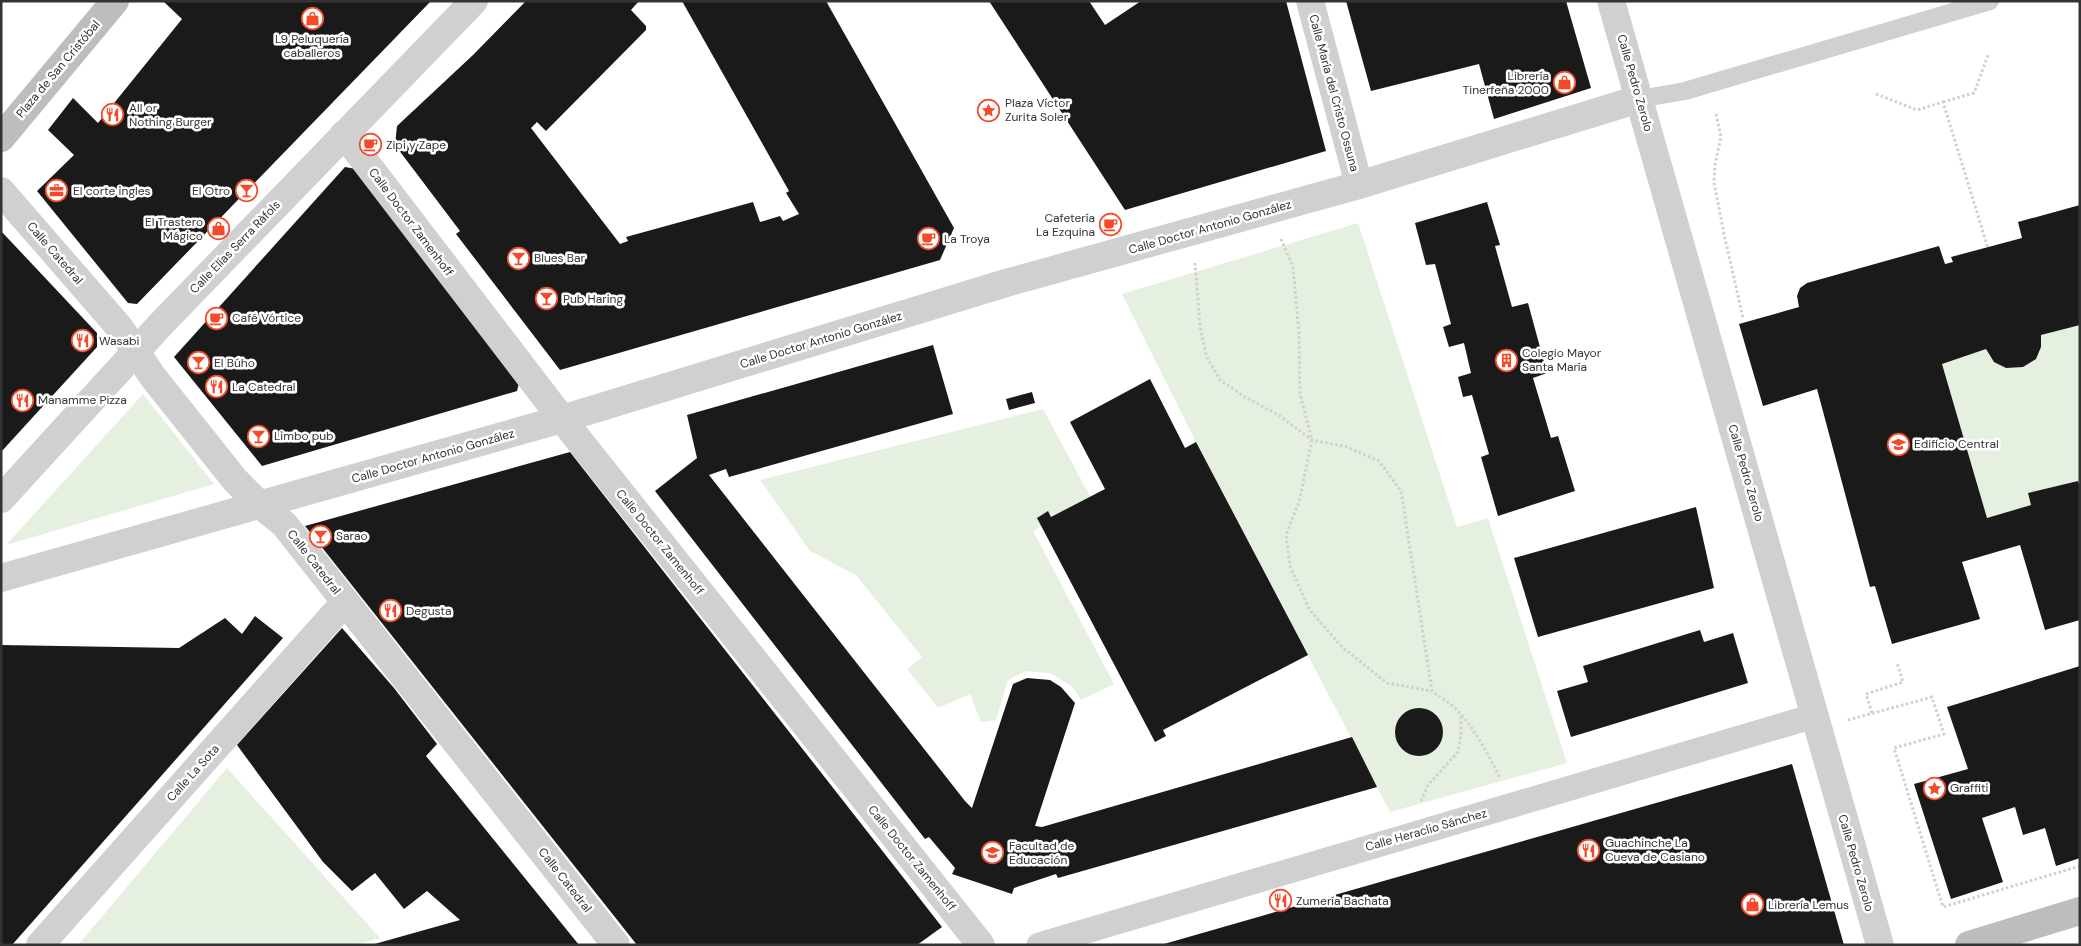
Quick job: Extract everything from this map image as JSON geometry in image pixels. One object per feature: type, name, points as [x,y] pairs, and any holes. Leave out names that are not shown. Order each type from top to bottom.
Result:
[{"type":"main road","name":"Plaza de San Cristóbal","points":[[1,138],[115,1]]},
{"type":"main road","points":[[1969,945],[2080,911]]},
{"type":"street","name":"Calle Elías Serra Ràfols","points":[[1,499],[117,374],[136,350],[474,1]]},
{"type":"street","name":"Calle María del Cristo Ossuna","points":[[1310,1],[1359,185]]},
{"type":"street","name":"Calle Pedro Zerolo","points":[[1611,1],[1880,945]]},
{"type":"street","name":"Calle Doctor Antonio González","points":[[1,578],[562,419],[1006,282],[1359,185],[1640,99]]},
{"type":"street","name":"Calle Doctor Zamenhoff","points":[[344,134],[562,419],[981,945]]},
{"type":"street","name":"Calle Catedral","points":[[1,190],[120,328],[153,377],[235,480],[260,505],[284,524],[616,945]]},
{"type":"street","name":"Calle La Sota","points":[[40,945],[345,602]]},
{"type":"street","name":"Calle Heraclio Sánchez","points":[[1039,945],[1814,716]]},
{"type":"lane","points":[[1640,99],[1685,91],[1990,1]]},
{"type":"path","points":[[1876,94],[1917,110],[1974,93],[1988,55]]},
{"type":"path","points":[[1943,102],[1988,248]]},
{"type":"path","points":[[1716,114],[1722,137],[1715,164],[1714,182],[1743,318]]},
{"type":"path","points":[[1272,209],[1283,247],[1294,268],[1299,333],[1300,394],[1312,440],[1299,502],[1286,534],[1290,566],[1309,609],[1342,648],[1387,683],[1432,691],[1454,708],[1489,757],[1516,804]]},
{"type":"path","points":[[1189,233],[1196,272],[1200,326],[1206,355],[1220,380],[1245,398],[1280,416],[1312,440],[1347,447],[1380,461],[1401,491],[1432,691]]},
{"type":"path","points":[[1872,713],[1866,694],[1903,682],[1897,663]]},
{"type":"path","points":[[1842,722],[1932,697],[1944,734],[1894,748],[1943,907],[2080,866]]},
{"type":"path","points":[[1427,830],[1419,804],[1428,785],[1458,752],[1461,736],[1461,716]]},
{"type":"green space","points":[[1358,223],[1457,527],[1488,518],[1567,763],[1390,812],[1196,442],[1122,294]]},
{"type":"green space","points":[[2080,325],[2080,487],[2078,481],[2028,493],[2031,505],[1987,518],[1942,364],[1986,349]]},
{"type":"green space","points":[[143,394],[214,484],[6,545]]},
{"type":"green space","points":[[1043,409],[1091,498],[1033,531],[1114,684],[1081,700],[1072,686],[1050,673],[1026,671],[1008,680],[996,720],[981,722],[970,694],[938,708],[907,669],[922,657],[856,575],[810,551],[760,480]]},
{"type":"green space","points":[[227,768],[380,938],[354,945],[78,945]]},
{"type":"building","points":[[163,1],[431,1],[137,304],[128,303],[37,191],[74,155],[48,130],[73,98],[98,123],[182,19]]},
{"type":"building","points":[[526,1],[639,1],[631,10],[646,26],[646,30],[546,131],[537,122],[531,128],[620,244],[628,241],[626,237],[753,202],[760,222],[780,216],[783,221],[799,214],[786,193],[789,191],[682,1],[826,1],[954,228],[940,260],[560,370],[456,234],[460,231],[395,145],[397,126],[473,55]]},
{"type":"building","points":[[989,1],[1089,1],[1105,25],[1141,1],[1286,1],[1326,151],[1125,210]]},
{"type":"building","points":[[1346,1],[1566,1],[1591,88],[1494,119],[1479,64],[1371,91]]},
{"type":"building","points":[[345,167],[356,169],[519,383],[517,391],[262,466],[174,357]]},
{"type":"building","name":"Colegio Mayor Santa María","points":[[1487,202],[1500,245],[1495,246],[1512,307],[1528,303],[1547,373],[1533,378],[1551,438],[1558,436],[1575,491],[1498,516],[1481,457],[1489,454],[1472,395],[1463,397],[1458,377],[1471,373],[1464,343],[1449,347],[1443,327],[1451,324],[1435,264],[1426,265],[1415,223]]},
{"type":"building","name":"Edificio Central","points":[[2080,205],[2080,325],[2041,335],[2041,347],[2036,359],[2023,367],[2006,368],[1994,362],[1986,349],[1942,364],[1987,518],[2031,505],[2028,493],[2078,481],[2080,487],[2080,620],[2045,630],[2020,545],[1962,562],[1980,619],[1892,644],[1875,586],[1870,587],[1817,389],[1763,406],[1739,324],[1799,307],[1797,296],[1800,288],[1807,283],[1939,246],[1945,264],[1953,262],[1951,257],[2022,238],[2018,222]]},
{"type":"building","points":[[1,231],[97,333],[97,347],[1,452]]},
{"type":"building","name":"Facultad de Educación","points":[[933,345],[953,414],[729,477],[726,469],[709,475],[972,808],[1013,684],[1027,678],[1050,680],[1061,687],[1075,703],[1035,826],[1042,827],[1352,737],[1377,787],[1058,878],[1056,874],[1014,888],[1012,894],[952,874],[955,868],[929,837],[925,839],[655,491],[697,458],[687,415]]},
{"type":"building","points":[[1150,379],[1185,448],[1196,442],[1308,655],[1163,730],[1166,736],[1155,742],[1037,518],[1048,511],[1051,517],[1105,489],[1070,422]]},
{"type":"building","points":[[1032,392],[1035,403],[1009,410],[1006,399]]},
{"type":"building","points":[[570,452],[942,927],[917,945],[637,945],[305,526]]},
{"type":"building","points":[[1696,507],[1714,588],[1538,637],[1514,558]]},
{"type":"building","points":[[255,616],[283,638],[12,945],[1,945],[1,645],[179,648],[225,618],[242,634]]},
{"type":"building","points":[[342,628],[394,688],[437,744],[426,756],[579,945],[371,945],[460,920],[427,891],[404,909],[375,873],[352,891],[323,862],[237,745]]},
{"type":"building","points":[[1700,630],[1704,642],[1733,633],[1748,683],[1571,737],[1557,691],[1588,682],[1583,666]]},
{"type":"building","points":[[2080,666],[2080,858],[2056,866],[2045,828],[2023,835],[2015,807],[1982,818],[2003,882],[1951,899],[1914,784],[1968,769],[1947,707]]},
{"type":"building","points":[[1419,708],[1428,710],[1436,715],[1441,723],[1443,732],[1441,741],[1436,749],[1428,754],[1419,756],[1410,754],[1402,749],[1397,741],[1395,732],[1397,723],[1402,715],[1410,710]]},
{"type":"building","points":[[1792,764],[1844,945],[1164,945],[1164,944]]},
{"type":"place","name":"L9 Peluquería caballeros","points":[[312,18]]},
{"type":"place","name":"Librería Tinerfeña 2000","points":[[1565,83]]},
{"type":"place","name":"Plaza Víctor Zurita Soler","points":[[989,110]]},
{"type":"place","name":"All or Nothing Burger","points":[[113,115]]},
{"type":"place","name":"Zipi y Zape","points":[[370,145]]},
{"type":"place","name":"El corte ingles","points":[[57,191]]},
{"type":"place","name":"El Otro","points":[[246,191]]},
{"type":"place","name":"Cafetería La Ezquina","points":[[1111,225]]},
{"type":"place","name":"El Trastero Mágico","points":[[219,229]]},
{"type":"place","name":"La Troya","points":[[928,239]]},
{"type":"place","name":"Blues Bar","points":[[518,258]]},
{"type":"place","name":"Pub Haring","points":[[547,299]]},
{"type":"place","name":"Café Vórtice","points":[[216,318]]},
{"type":"place","name":"Wasabi","points":[[83,341]]},
{"type":"place","name":"Colegio Mayor Santa María","points":[[1506,360]]},
{"type":"place","name":"El Búho","points":[[198,363]]},
{"type":"place","name":"La Catedral","points":[[216,387]]},
{"type":"place","name":"Manamme Pizza","points":[[22,400]]},
{"type":"place","name":"Limbo pub","points":[[258,436]]},
{"type":"place","name":"Edificio Central","points":[[1898,444]]},
{"type":"place","name":"Sarao","points":[[320,536]]},
{"type":"place","name":"Degusta","points":[[390,611]]},
{"type":"place","name":"Graffiti","points":[[1934,788]]},
{"type":"place","name":"Guachinche La Cueva de Casiano","points":[[1589,850]]},
{"type":"place","name":"Facultad de Educación","points":[[993,853]]},
{"type":"place","name":"Zumería Bachata","points":[[1280,901]]},
{"type":"place","name":"Librería Lemus","points":[[1752,905]]}]
